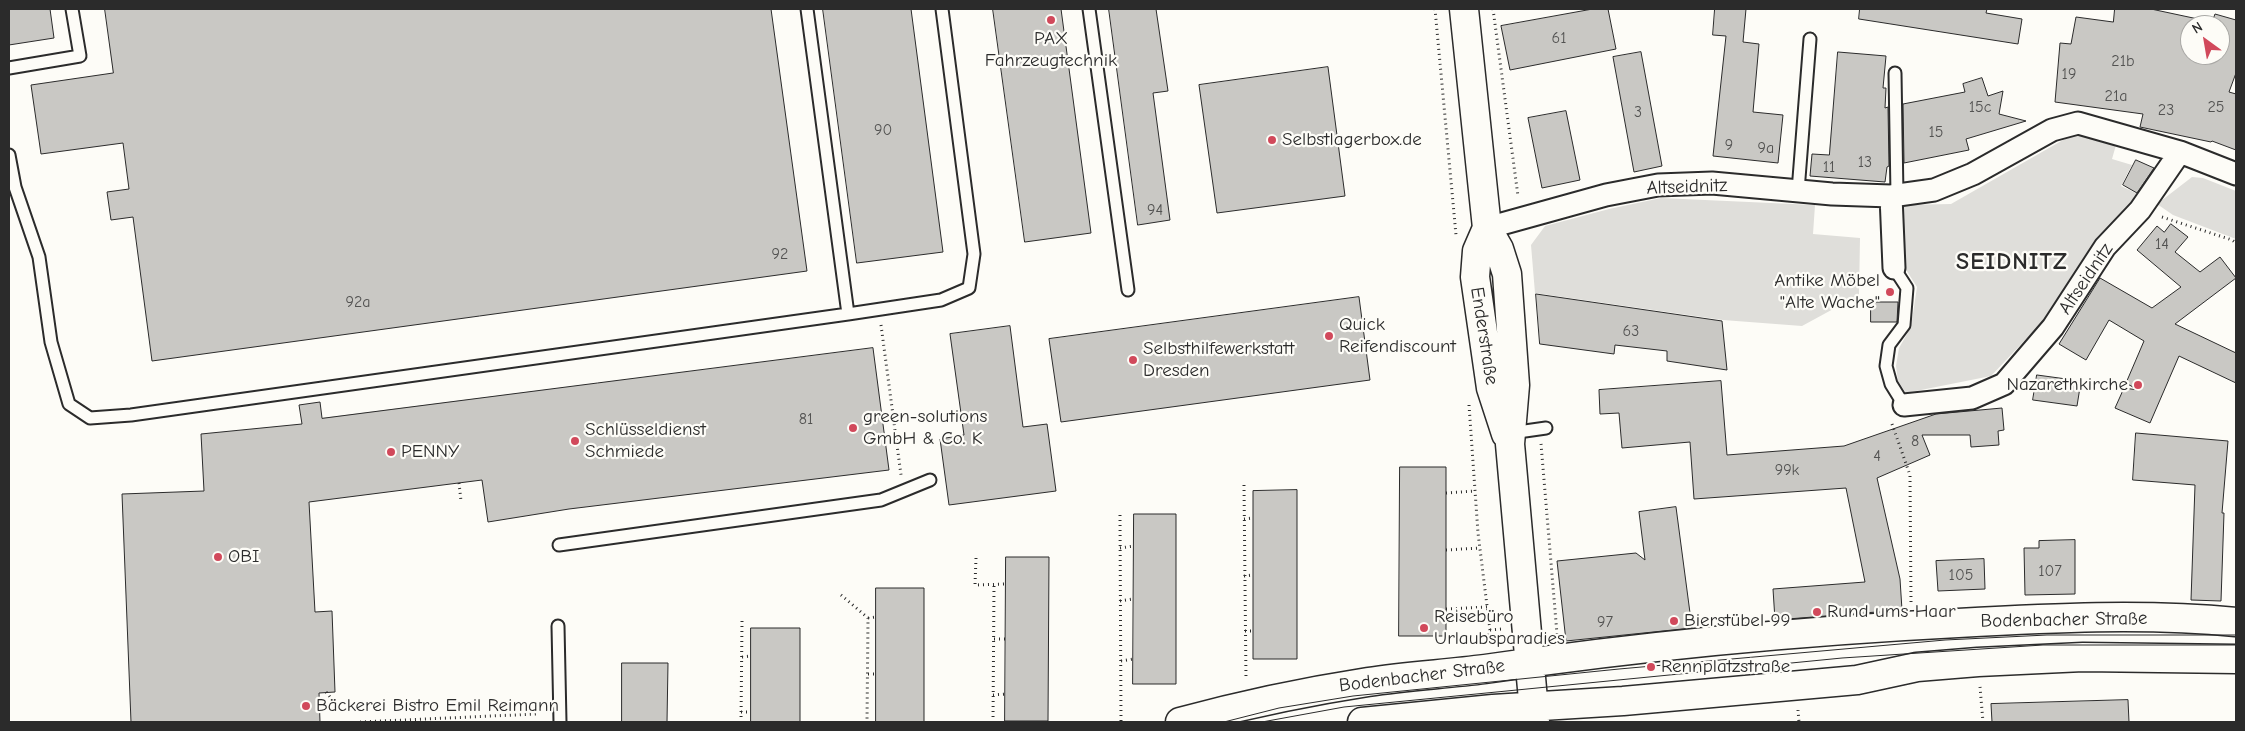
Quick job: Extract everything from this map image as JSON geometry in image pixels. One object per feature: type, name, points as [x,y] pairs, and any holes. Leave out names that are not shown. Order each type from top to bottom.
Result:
[{"type":"street","name":"Enderstraße","points":[[1464,9],[1486,228],[1477,251],[1475,277],[1491,388],[1510,438],[1530,662]]},
{"type":"street","name":"Altseidnitz","points":[[1486,228],[1606,195],[1658,185],[1712,183],[1798,191],[1894,195],[1934,190],[1972,174],[2052,130],[2078,123],[2180,152],[2236,174]]},
{"type":"street","name":"Altseidnitz","points":[[1904,405],[1972,398],[2004,384],[2053,327],[2105,247],[2140,210],[2180,152]]},
{"type":"street","points":[[1894,195],[1894,268]]},
{"type":"street","name":"Bodenbacher Straße","points":[[1180,722],[1281,696],[1369,682],[1624,649],[1912,625],[2012,620],[2187,617],[2236,622]]},
{"type":"street","name":"Bodenbacher Straße","points":[[1362,722],[1493,709],[1535,714],[1623,701],[1857,680],[1917,668],[1978,662],[2083,657],[2236,659]]},
{"type":"street","points":[[1530,662],[1535,714]]},
{"type":"lane","points":[[9,68],[80,56],[72,9]]},
{"type":"lane","points":[[807,9],[848,314]]},
{"type":"lane","points":[[9,155],[15,187],[40,257],[51,342],[69,404],[90,418],[130,415],[879,310],[942,300],[969,288],[974,254],[942,9]]},
{"type":"lane","points":[[1089,9],[1128,290]]},
{"type":"lane","points":[[1798,191],[1810,39]]},
{"type":"lane","points":[[1894,195],[1895,73]]},
{"type":"lane","points":[[1894,268],[1907,288],[1904,325],[1890,345],[1886,366],[1891,384],[1904,405]]},
{"type":"lane","points":[[1510,438],[1546,428]]},
{"type":"lane","points":[[559,545],[881,500],[930,480]]},
{"type":"lane","points":[[558,626],[560,722]]},
{"type":"path","points":[[1493,9],[1521,218]]},
{"type":"path","points":[[2140,210],[2232,240],[2236,243]]},
{"type":"path","points":[[879,310],[904,491]]},
{"type":"path","points":[[1904,405],[1892,421],[1910,475],[1912,625]]},
{"type":"path","points":[[459,483],[461,501]]},
{"type":"path","points":[[1244,485],[1246,685]]},
{"type":"path","points":[[1446,493],[1475,491]]},
{"type":"path","points":[[1120,515],[1121,722]]},
{"type":"path","points":[[1244,519],[1253,518]]},
{"type":"path","points":[[1120,548],[1134,546]]},
{"type":"path","points":[[1446,550],[1480,548]]},
{"type":"path","points":[[976,558],[974,585],[1006,584]]},
{"type":"path","points":[[1244,576],[1253,575]]},
{"type":"path","points":[[993,722],[994,585]]},
{"type":"path","points":[[841,595],[868,618],[876,617]]},
{"type":"path","points":[[1120,600],[1133,599]]},
{"type":"path","points":[[1446,609],[1487,607]]},
{"type":"path","points":[[867,722],[868,618]]},
{"type":"path","points":[[741,722],[742,621]]},
{"type":"path","points":[[1245,631],[1253,631]]},
{"type":"path","points":[[994,639],[1006,639]]},
{"type":"path","points":[[742,657],[751,656]]},
{"type":"path","points":[[1120,661],[1133,659]]},
{"type":"path","points":[[1978,662],[1983,722]]},
{"type":"path","points":[[868,674],[876,674]]},
{"type":"path","points":[[326,692],[344,714]]},
{"type":"path","points":[[993,695],[1006,694]]},
{"type":"path","points":[[741,712],[751,712]]},
{"type":"path","points":[[360,722],[536,714]]},
{"type":"shaded area","points":[[2077,135],[2116,145],[2112,159],[2132,165],[2121,186],[2140,195],[2099,244],[2045,319],[1991,376],[1906,393],[1898,381],[1896,366],[1899,348],[1911,327],[1917,287],[1903,265],[1900,205],[1951,204],[2063,140]]},
{"type":"shaded area","points":[[2192,177],[2203,178],[2236,191],[2236,239],[2173,215],[2157,204]]},
{"type":"shaded area","points":[[1661,198],[1815,205],[1813,234],[1860,238],[1859,295],[1802,326],[1723,320],[1535,293],[1531,245],[1545,226],[1609,209]]},
{"type":"building","points":[[9,9],[50,9],[54,38],[9,45]]},
{"type":"building","points":[[105,9],[771,9],[807,271],[152,361],[133,217],[111,220],[107,192],[129,189],[123,143],[41,154],[31,85],[113,73]]},
{"type":"building","points":[[823,9],[911,9],[943,252],[857,263]]},
{"type":"building","points":[[993,9],[1061,9],[1091,233],[1025,242]]},
{"type":"building","points":[[1109,9],[1156,9],[1168,91],[1153,93],[1170,220],[1138,225]]},
{"type":"building","points":[[1593,9],[1608,9],[1616,49],[1510,70],[1501,26]]},
{"type":"building","points":[[1715,9],[1746,9],[1743,42],[1759,44],[1753,112],[1783,115],[1778,163],[1713,156],[1726,36],[1713,35]]},
{"type":"building","points":[[1860,9],[1987,9],[1986,13],[2022,19],[2018,44],[1859,19]]},
{"type":"building","points":[[2115,9],[2151,9],[2180,15],[2180,65],[2230,65],[2230,18],[2236,20],[2236,73],[2229,92],[2236,94],[2236,150],[2212,141],[2140,127],[2143,114],[2055,102],[2060,43],[2071,44],[2076,17],[2113,22]]},
{"type":"building","points":[[1641,52],[1662,166],[1634,172],[1613,57]]},
{"type":"building","points":[[1838,52],[1886,56],[1883,88],[1886,88],[1885,108],[1888,107],[1889,166],[1887,167],[1885,182],[1810,176],[1812,154],[1829,155]]},
{"type":"building","name":"Selbstlagerbox.de","points":[[1328,67],[1345,196],[1217,213],[1199,85]]},
{"type":"building","points":[[1982,78],[1988,96],[2003,91],[1999,114],[2026,121],[1966,139],[1969,150],[1904,163],[1903,104],[1965,92],[1963,84]]},
{"type":"building","points":[[1566,111],[1580,180],[1542,188],[1528,118]]},
{"type":"building","points":[[2136,160],[2154,168],[2137,193],[2123,185]]},
{"type":"building","points":[[2171,224],[2188,237],[2175,252],[2200,272],[2220,257],[2236,278],[2175,324],[2236,353],[2236,383],[2179,356],[2150,423],[2115,408],[2124,388],[2138,390],[2126,383],[2144,341],[2109,320],[2086,360],[2059,344],[2100,278],[2152,308],[2181,287],[2137,250],[2157,226],[2164,232]]},
{"type":"building","points":[[1536,294],[1722,321],[1727,370],[1667,361],[1667,351],[1615,345],[1614,354],[1540,344]]},
{"type":"building","points":[[1359,297],[1370,380],[1061,422],[1049,339]]},
{"type":"building","name":"Antike Möbel \"Alte Wache\"","points":[[1871,302],[1898,302],[1897,322],[1871,322]]},
{"type":"building","points":[[1010,326],[1023,427],[1047,424],[1056,491],[949,505],[940,439],[964,435],[950,334]]},
{"type":"building","points":[[873,348],[889,470],[569,509],[488,522],[482,480],[309,502],[315,612],[332,611],[335,692],[319,693],[320,722],[131,722],[122,494],[204,491],[201,434],[302,424],[299,405],[320,402],[322,418]]},
{"type":"building","points":[[2037,375],[2081,381],[2077,406],[2033,400]]},
{"type":"building","points":[[1721,381],[1727,455],[1844,446],[1936,414],[2002,408],[2004,430],[1998,431],[1999,445],[1971,447],[1970,435],[1922,435],[1930,455],[1877,478],[1900,579],[1902,610],[1775,620],[1773,589],[1865,582],[1846,488],[1694,499],[1690,442],[1622,448],[1619,413],[1600,414],[1599,390]]},
{"type":"building","points":[[2136,433],[2228,441],[2222,513],[2224,513],[2221,601],[2191,600],[2195,485],[2133,480]]},
{"type":"building","points":[[1400,467],[1446,467],[1446,636],[1399,636]]},
{"type":"building","points":[[1297,490],[1297,659],[1253,659],[1253,491]]},
{"type":"building","points":[[1676,507],[1692,628],[1566,641],[1557,561],[1636,553],[1645,560],[1639,512]]},
{"type":"building","points":[[1134,514],[1176,514],[1176,684],[1133,684]]},
{"type":"building","points":[[2075,540],[2075,594],[2025,595],[2024,548],[2039,548],[2039,541]]},
{"type":"building","points":[[1006,557],[1049,557],[1048,721],[1005,721]]},
{"type":"building","points":[[1984,559],[1985,589],[1938,591],[1936,561]]},
{"type":"building","points":[[876,588],[924,588],[924,722],[876,722]]},
{"type":"building","points":[[751,628],[800,628],[800,722],[751,722]]},
{"type":"building","points":[[622,663],[668,663],[667,722],[622,722]]},
{"type":"building","points":[[2128,700],[2129,722],[1992,722],[1991,704]]},
{"type":"tram line","points":[[1224,722],[1279,708],[1353,696],[1619,669],[1945,640],[2047,635],[2236,635]]},
{"type":"tram line","points":[[1262,722],[1344,707],[1842,658],[2043,645],[2236,645]]},
{"type":"place","name":"PAX Fahrzeugtechnik","points":[[1051,20]]},
{"type":"place","name":"Selbstlagerbox.de","points":[[1272,140]]},
{"type":"place","name":"Antike Möbel \"Alte Wache\"","points":[[1890,292]]},
{"type":"place","name":"Quick Reifendiscount","points":[[1329,336]]},
{"type":"place","name":"Selbsthilfewerkstatt Dresden","points":[[1133,360]]},
{"type":"place","name":"Nazarethkirche","points":[[2138,385]]},
{"type":"place","name":"green-solutions GmbH & Co. K","points":[[853,428]]},
{"type":"place","name":"Schlüsseldienst Schmiede","points":[[575,441]]},
{"type":"place","name":"PENNY","points":[[391,452]]},
{"type":"place","name":"OBI","points":[[218,557]]},
{"type":"place","name":"Rund ums Haar","points":[[1817,612]]},
{"type":"place","name":"Bierstübel 99","points":[[1674,621]]},
{"type":"place","name":"Reisebüro Urlaubsparadies","points":[[1424,628]]},
{"type":"place","name":"Rennplatzstraße","points":[[1651,667]]},
{"type":"place","name":"Bäckerei Bistro Emil Reimann","points":[[306,706]]},
{"type":"district","name":"SEIDNITZ","points":[[2012,262]]}]
